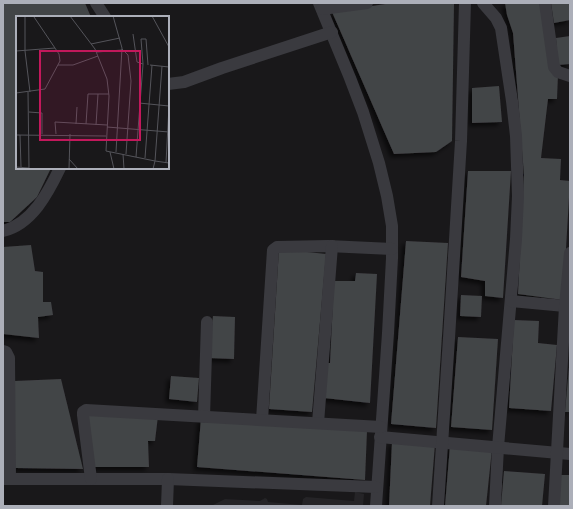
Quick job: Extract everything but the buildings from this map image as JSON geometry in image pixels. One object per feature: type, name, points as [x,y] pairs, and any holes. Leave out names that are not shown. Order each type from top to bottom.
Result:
[{"type":"street","points":[[96,3],[104,16]]},
{"type":"street","points":[[367,3],[321,6],[350,78],[379,163],[392,226],[388,333],[376,487],[376,506]]},
{"type":"street","points":[[438,506],[460,149],[465,3]]},
{"type":"street","points":[[483,3],[496,18],[501,28],[516,136],[518,196],[511,301],[498,446],[495,506]]},
{"type":"street","points":[[546,3],[554,67],[558,72],[570,76]]},
{"type":"street","points":[[169,84],[184,82],[332,32]]},
{"type":"street","points":[[3,231],[16,226],[39,205],[60,169]]},
{"type":"street","points":[[262,420],[272,250],[277,247],[332,246],[392,249]]},
{"type":"street","points":[[318,423],[332,246]]},
{"type":"street","points":[[554,506],[570,253]]},
{"type":"street","points":[[511,301],[567,301]]},
{"type":"street","points":[[204,417],[207,322]]},
{"type":"street","points":[[3,351],[6,352],[8,358],[6,479],[168,479],[376,487]]},
{"type":"street","points":[[91,479],[83,415],[84,411],[86,410],[318,423],[442,442],[498,446],[570,454]]},
{"type":"street","points":[[167,506],[168,479]]},
{"type":"shaded area","points":[[355,492],[364,494],[363,506],[211,506],[225,499],[260,501],[265,498],[268,502],[302,505],[303,499],[306,497],[354,501]]}]
